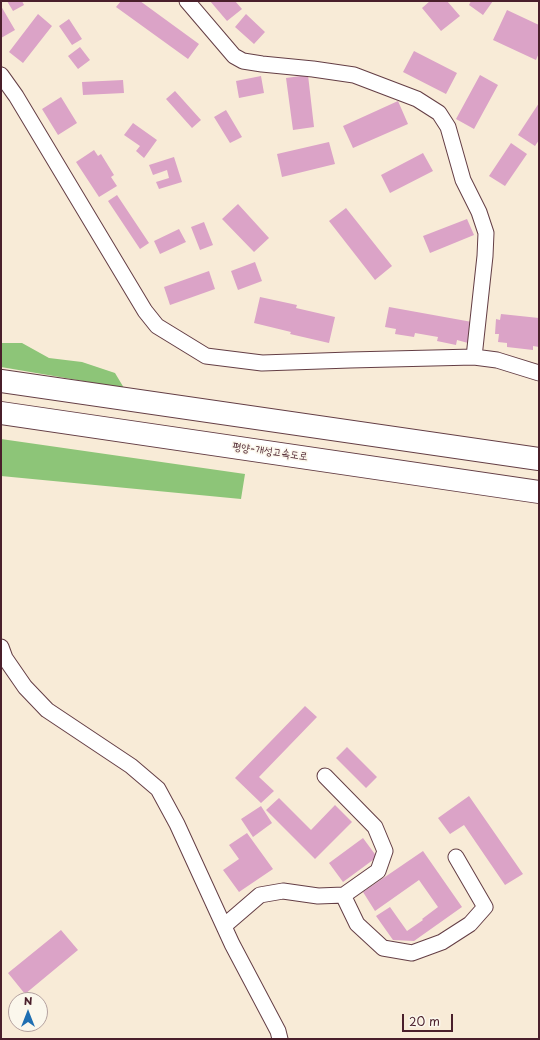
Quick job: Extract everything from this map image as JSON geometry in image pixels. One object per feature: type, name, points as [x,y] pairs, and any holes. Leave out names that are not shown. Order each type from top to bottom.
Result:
[{"type":"highway","points":[[1,381],[539,459]]},
{"type":"highway","name":"평양-개성고속도로","points":[[1,413],[539,492]]},
{"type":"street","points":[[187,1],[234,56],[243,61],[354,75],[417,99],[439,113],[448,127],[463,180],[479,212],[486,233],[485,256],[474,357]]},
{"type":"street","points":[[1,75],[16,96],[145,311],[157,326],[206,356],[262,363],[474,357],[497,360],[539,373]]},
{"type":"street","points":[[1,647],[5,658],[25,687],[47,710],[131,766],[158,789],[177,824],[232,944],[278,1031],[280,1039]]},
{"type":"street","points":[[224,926],[260,895],[283,891],[318,896],[343,895],[378,871],[385,851],[375,827],[325,776]]},
{"type":"street","points":[[343,895],[357,924],[383,948],[412,953],[442,942],[470,924],[485,907],[456,857]]},
{"type":"green space","points":[[1,343],[22,343],[49,358],[82,362],[115,373],[124,388],[1,367]]},
{"type":"green space","points":[[1,439],[245,474],[241,499],[1,476]]},
{"type":"building","points":[[7,1],[22,1],[24,5],[13,11]]},
{"type":"building","points":[[121,1],[140,1],[199,44],[188,59],[116,7]]},
{"type":"building","points":[[210,1],[235,1],[242,9],[227,21]]},
{"type":"building","points":[[430,1],[447,1],[460,16],[441,31],[422,8]]},
{"type":"building","points":[[471,1],[493,1],[483,15],[469,5]]},
{"type":"building","points":[[1,6],[15,30],[1,38]]},
{"type":"building","points":[[507,10],[539,25],[539,53],[536,60],[493,40]]},
{"type":"building","points":[[38,14],[52,26],[23,63],[9,52]]},
{"type":"building","points":[[246,14],[265,32],[254,44],[235,27]]},
{"type":"building","points":[[69,19],[82,39],[72,45],[59,26]]},
{"type":"building","points":[[80,47],[90,60],[78,69],[68,56]]},
{"type":"building","points":[[414,51],[457,73],[446,94],[403,72]]},
{"type":"building","points":[[308,75],[314,127],[293,130],[286,78]]},
{"type":"building","points":[[480,75],[498,85],[474,129],[456,119]]},
{"type":"building","points":[[261,76],[264,93],[239,98],[236,81]]},
{"type":"building","points":[[123,80],[124,93],[83,95],[82,82]]},
{"type":"building","points":[[175,91],[201,120],[192,128],[166,99]]},
{"type":"building","points":[[61,97],[77,123],[58,135],[42,109]]},
{"type":"building","points":[[398,101],[408,124],[353,148],[343,126]]},
{"type":"building","points":[[539,103],[539,140],[535,146],[518,135]]},
{"type":"building","points":[[226,110],[242,137],[230,143],[214,117]]},
{"type":"building","points":[[133,123],[157,140],[144,158],[136,151],[140,146],[124,135]]},
{"type":"building","points":[[329,142],[335,164],[282,177],[277,154]]},
{"type":"building","points":[[511,143],[527,154],[505,186],[489,176]]},
{"type":"building","points":[[94,150],[98,156],[101,154],[114,175],[111,177],[117,186],[99,197],[76,162]]},
{"type":"building","points":[[423,153],[433,171],[390,193],[381,175]]},
{"type":"building","points":[[174,157],[182,182],[159,189],[156,182],[169,178],[167,170],[153,175],[149,165]]},
{"type":"building","points":[[117,195],[149,243],[140,249],[108,201]]},
{"type":"building","points":[[238,204],[269,238],[254,252],[222,219]]},
{"type":"building","points":[[346,208],[392,266],[375,280],[329,221]]},
{"type":"building","points":[[467,219],[474,235],[430,253],[423,236]]},
{"type":"building","points":[[204,222],[213,245],[200,250],[191,227]]},
{"type":"building","points":[[179,229],[186,242],[160,254],[154,241]]},
{"type":"building","points":[[255,262],[262,281],[238,290],[231,271]]},
{"type":"building","points":[[209,271],[215,289],[170,305],[164,287]]},
{"type":"building","points":[[260,297],[297,305],[296,308],[335,317],[329,343],[290,334],[291,332],[254,323]]},
{"type":"building","points":[[389,307],[472,322],[468,343],[457,340],[456,345],[437,341],[438,337],[415,333],[414,337],[395,334],[396,329],[385,327]]},
{"type":"building","points":[[501,314],[539,318],[539,347],[533,346],[533,350],[507,347],[507,343],[498,342],[499,334],[495,334],[496,319],[500,320]]},
{"type":"building","points":[[305,706],[317,717],[259,777],[274,791],[261,803],[235,778]]},
{"type":"building","points":[[347,747],[377,777],[366,788],[336,758]]},
{"type":"building","points":[[469,796],[523,874],[505,885],[464,825],[450,834],[438,818]]},
{"type":"building","points":[[279,798],[311,830],[335,805],[352,822],[315,859],[266,810]]},
{"type":"building","points":[[261,806],[272,823],[253,837],[241,819]]},
{"type":"building","points":[[247,833],[273,869],[239,892],[223,870],[239,859],[229,845]]},
{"type":"building","points":[[363,838],[377,857],[343,882],[329,863]]},
{"type":"building","points":[[423,851],[462,907],[414,941],[393,940],[376,916],[390,907],[407,931],[438,907],[419,880],[375,911],[363,892]]},
{"type":"building","points":[[61,930],[78,950],[27,992],[23,992],[8,973]]}]
